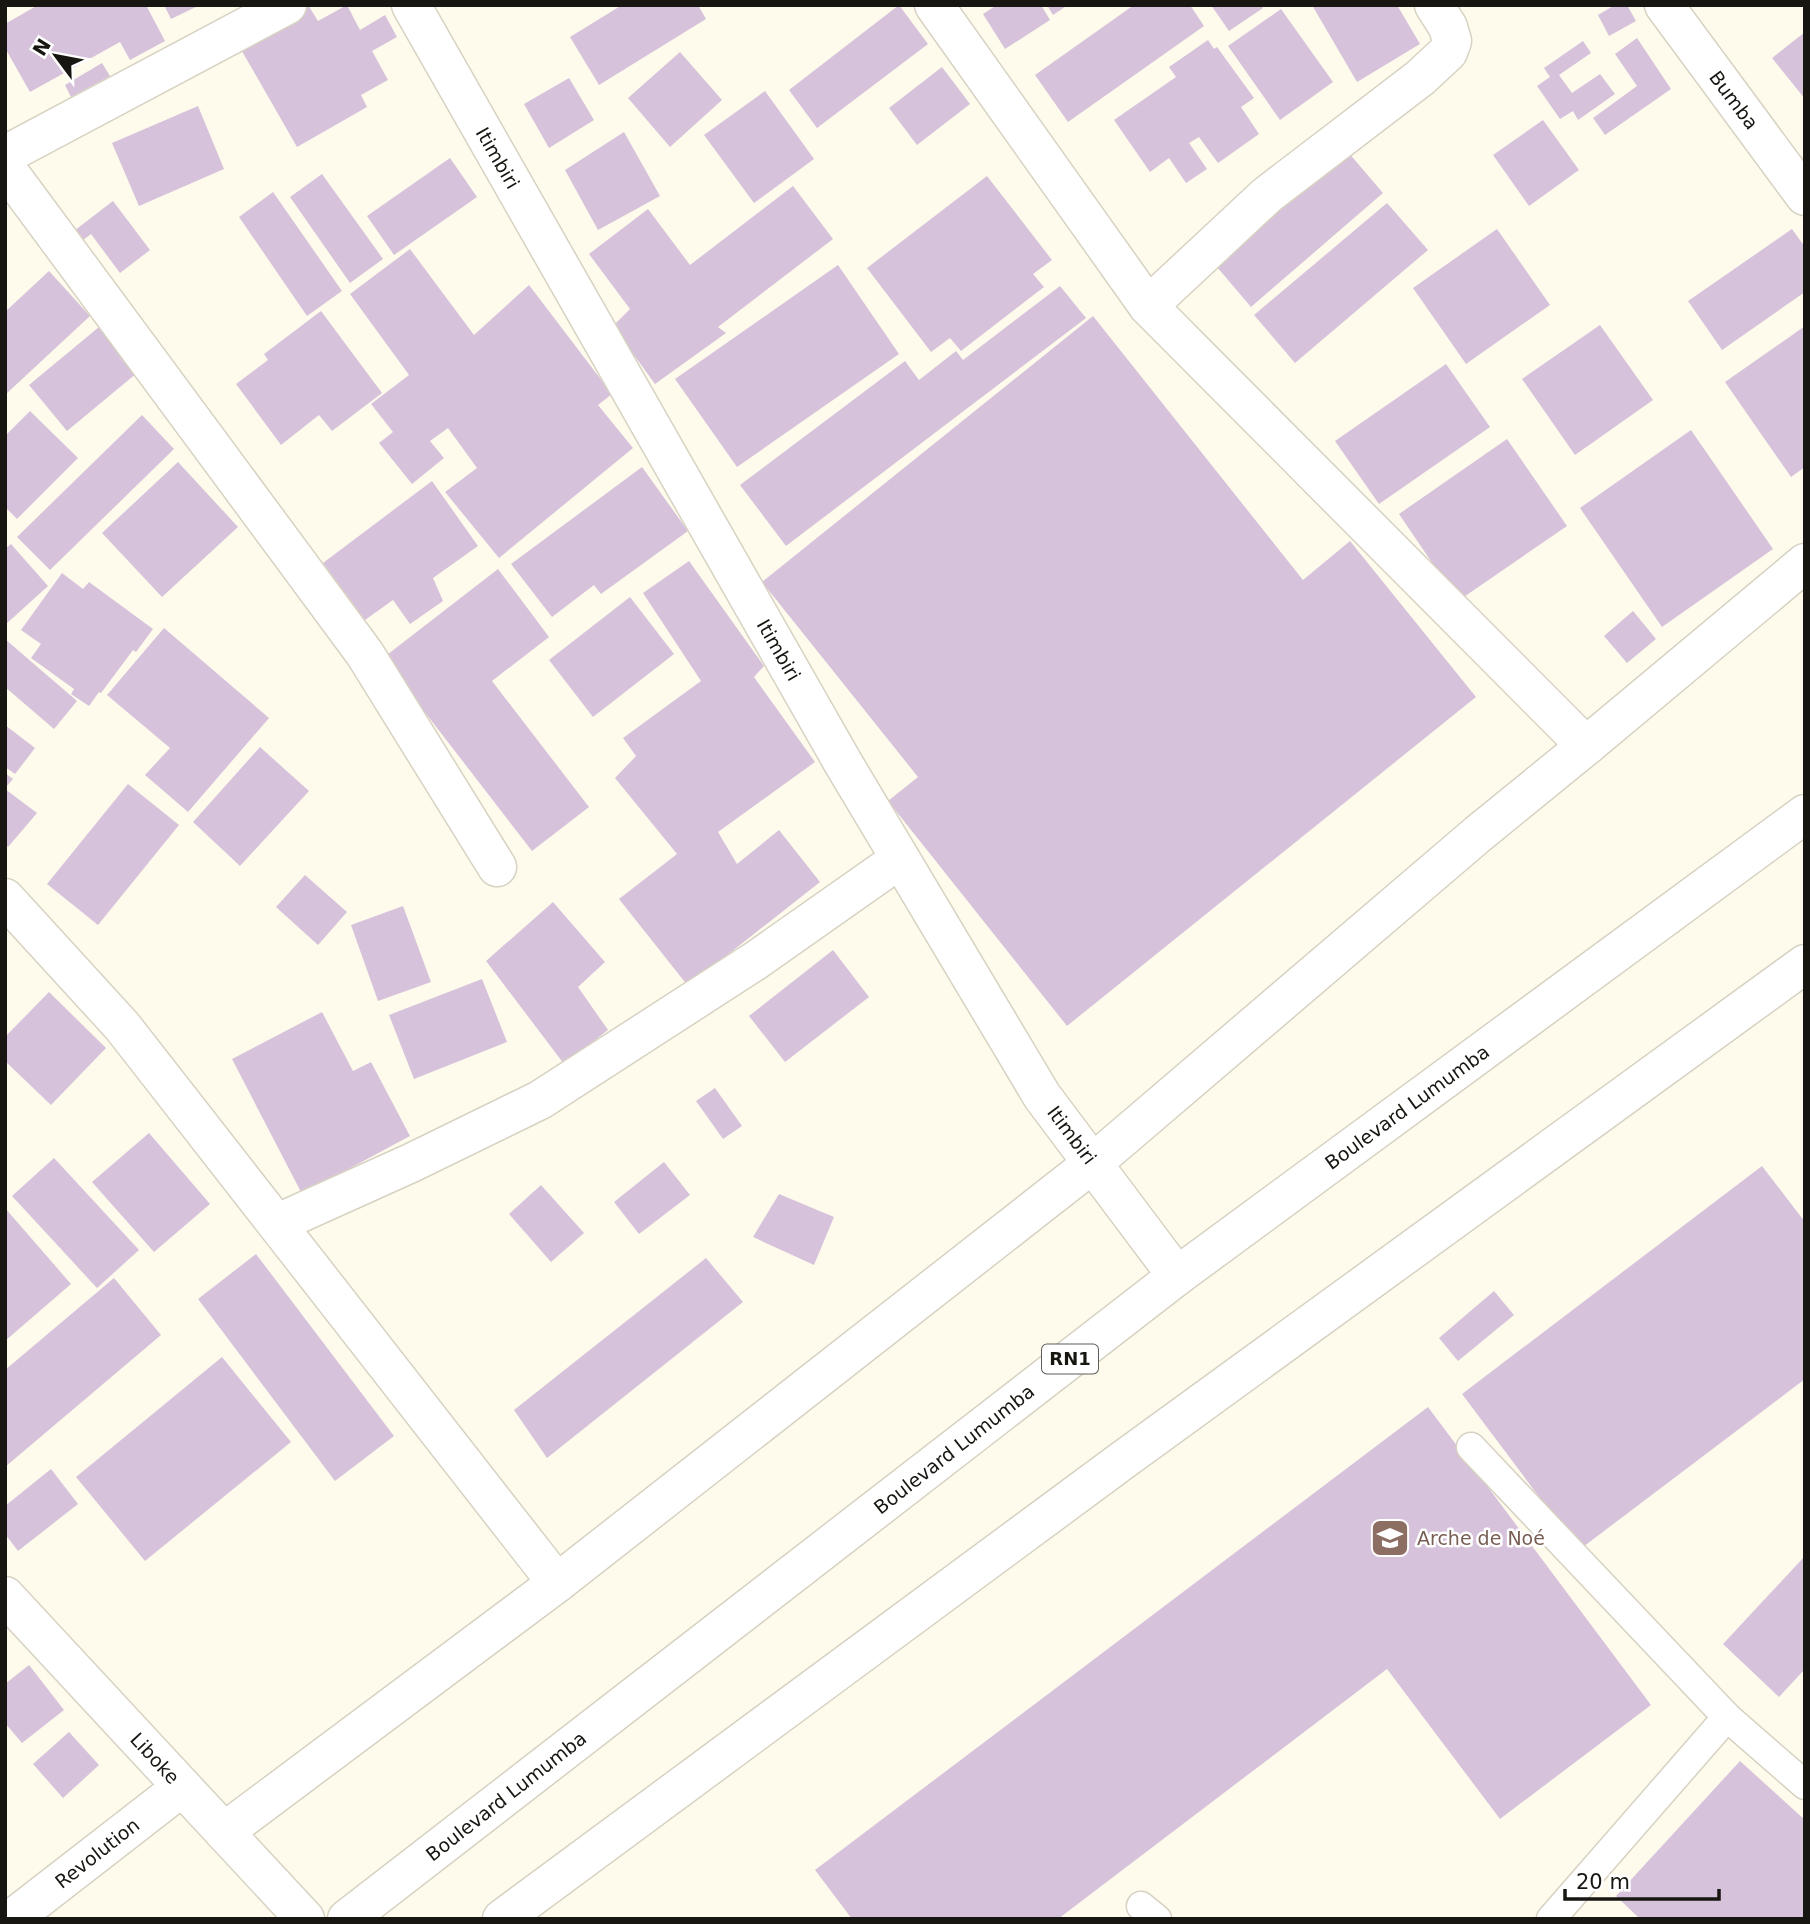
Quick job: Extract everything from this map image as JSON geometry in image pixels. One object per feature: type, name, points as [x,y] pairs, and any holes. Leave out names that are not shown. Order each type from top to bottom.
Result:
[{"type":"main road","points":[[5,155],[287,5]]},
{"type":"main road","name":"Itimbiri","points":[[411,5],[900,859],[1042,1096],[1177,1276]]},
{"type":"main road","points":[[933,5],[1148,306],[1586,747]]},
{"type":"main road","points":[[1148,306],[1267,195],[1420,78],[1448,52],[1452,41],[1448,27],[1434,5]]},
{"type":"main road","name":"Bumba","points":[[1664,5],[1805,196]]},
{"type":"main road","points":[[5,167],[365,654],[497,867]]},
{"type":"main road","points":[[224,1832],[557,1583],[1093,1163],[1478,834],[1805,563]]},
{"type":"main road","name":"Boulevard Lumumba","points":[[347,1919],[1177,1276],[1805,814]]},
{"type":"main road","points":[[278,1223],[411,1163],[540,1100],[755,961],[900,859]]},
{"type":"main road","points":[[5,898],[122,1026],[557,1583]]},
{"type":"main road","points":[[502,1919],[1124,1460],[1805,964]]},
{"type":"main road","name":"Liboke","points":[[5,1596],[305,1919]]},
{"type":"main road","name":"Revolution","points":[[12,1919],[182,1787]]},
{"type":"lane","points":[[1471,1447],[1727,1717],[1805,1784]]},
{"type":"lane","points":[[1550,1919],[1727,1717]]},
{"type":"building","points":[[38,5],[146,5],[165,41],[130,60],[120,42],[30,92],[5,48],[5,24]]},
{"type":"building","points":[[164,5],[200,5],[171,19]]},
{"type":"building","points":[[308,5],[318,21],[347,5],[360,30],[385,15],[397,37],[372,51],[388,80],[361,95],[367,107],[297,147],[239,46]]},
{"type":"building","points":[[622,5],[698,5],[706,19],[599,85],[570,37]]},
{"type":"building","points":[[899,5],[928,44],[817,128],[789,90]]},
{"type":"building","points":[[997,5],[1041,5],[1050,20],[1005,49],[983,14]]},
{"type":"building","points":[[1047,5],[1068,5],[1053,15]]},
{"type":"building","points":[[1134,5],[1190,5],[1204,26],[1068,122],[1035,75]]},
{"type":"building","points":[[1211,5],[1261,5],[1263,8],[1229,31]]},
{"type":"building","points":[[1312,5],[1397,5],[1420,44],[1357,82]]},
{"type":"building","points":[[1615,5],[1627,5],[1636,21],[1609,36],[1598,15]]},
{"type":"building","points":[[1281,9],[1333,82],[1280,120],[1228,46]]},
{"type":"building","points":[[1805,32],[1805,99],[1772,58]]},
{"type":"building","points":[[1637,38],[1671,89],[1605,135],[1593,118],[1637,86],[1615,54]]},
{"type":"building","points":[[1208,40],[1214,49],[1217,47],[1254,98],[1241,107],[1259,134],[1218,163],[1199,137],[1189,143],[1207,169],[1186,183],[1169,158],[1150,172],[1114,120],[1176,77],[1169,67]]},
{"type":"building","points":[[1583,41],[1591,53],[1559,75],[1572,93],[1600,74],[1615,94],[1578,120],[1573,111],[1560,119],[1537,86],[1550,77],[1544,68]]},
{"type":"building","points":[[680,52],[722,100],[670,147],[628,98]]},
{"type":"building","points":[[102,63],[110,76],[71,97],[65,85]]},
{"type":"building","points":[[942,67],[970,104],[917,145],[889,108]]},
{"type":"building","points":[[569,78],[594,120],[549,148],[524,104]]},
{"type":"building","points":[[765,91],[814,159],[754,203],[704,135]]},
{"type":"building","points":[[198,106],[224,169],[139,206],[112,143]]},
{"type":"building","points":[[1543,120],[1579,170],[1529,206],[1493,155]]},
{"type":"building","points":[[624,132],[660,196],[598,230],[565,170]]},
{"type":"building","points":[[1342,145],[1383,193],[1251,307],[1211,260]]},
{"type":"building","points":[[450,158],[477,197],[394,255],[367,216]]},
{"type":"building","points":[[322,174],[383,259],[350,283],[290,197]]},
{"type":"building","points":[[987,176],[1052,260],[1033,274],[1044,287],[961,351],[950,338],[931,352],[867,268]]},
{"type":"building","points":[[793,186],[833,239],[718,327],[726,333],[655,384],[613,326],[630,309],[589,254],[648,209],[690,265]]},
{"type":"building","points":[[273,192],[342,291],[307,316],[239,217]]},
{"type":"building","points":[[113,201],[150,250],[120,273],[91,234],[78,244],[70,234]]},
{"type":"building","points":[[1387,203],[1428,250],[1295,363],[1254,315]]},
{"type":"building","points":[[1497,229],[1550,305],[1466,364],[1413,288]]},
{"type":"building","points":[[1792,229],[1805,247],[1805,292],[1722,350],[1688,301]]},
{"type":"building","points":[[410,249],[474,335],[529,285],[612,394],[598,405],[633,448],[499,558],[445,492],[477,468],[448,428],[430,441],[444,458],[412,484],[379,443],[393,432],[371,404],[409,375],[350,294]]},
{"type":"building","points":[[838,265],[899,354],[737,467],[675,379]]},
{"type":"building","points":[[49,271],[90,316],[5,395],[5,312]]},
{"type":"building","points":[[1060,286],[1086,318],[786,546],[740,485],[905,361],[919,380],[956,351],[963,360]]},
{"type":"building","points":[[321,311],[382,393],[332,431],[319,415],[281,445],[236,384],[268,360],[264,354]]},
{"type":"building","points":[[1093,316],[1303,580],[1350,541],[1476,697],[1067,1026],[888,801],[918,777],[762,582]]},
{"type":"building","points":[[105,322],[143,368],[67,431],[29,385]]},
{"type":"building","points":[[1600,325],[1653,400],[1575,455],[1522,379]]},
{"type":"building","points":[[1805,326],[1805,467],[1791,477],[1725,382]]},
{"type":"building","points":[[1446,364],[1490,427],[1379,504],[1335,441]]},
{"type":"building","points":[[30,411],[78,458],[17,519],[5,507],[5,436]]},
{"type":"building","points":[[142,415],[174,449],[50,570],[17,537]]},
{"type":"building","points":[[1691,430],[1773,549],[1662,627],[1580,508]]},
{"type":"building","points":[[1507,439],[1567,526],[1458,601],[1399,514]]},
{"type":"building","points":[[178,462],[238,527],[162,597],[102,533]]},
{"type":"building","points":[[642,467],[688,531],[601,594],[594,585],[552,617],[511,564]]},
{"type":"building","points":[[432,481],[478,546],[433,578],[443,601],[410,624],[393,600],[365,620],[323,563]]},
{"type":"building","points":[[11,544],[48,586],[5,625],[5,549]]},
{"type":"building","points":[[689,561],[764,666],[754,677],[815,762],[718,832],[737,864],[779,830],[820,882],[688,986],[619,899],[677,854],[615,778],[636,756],[623,738],[701,681],[643,593]]},
{"type":"building","points":[[498,569],[549,637],[492,681],[589,807],[532,851],[383,658]]},
{"type":"building","points":[[62,573],[83,589],[89,582],[153,629],[89,706],[71,694],[74,689],[31,658],[41,644],[21,630]]},
{"type":"building","points":[[630,597],[674,654],[593,717],[549,660]]},
{"type":"building","points":[[1633,611],[1656,639],[1627,663],[1604,636]]},
{"type":"building","points":[[164,628],[269,718],[188,812],[145,775],[170,748],[107,695]]},
{"type":"building","points":[[5,639],[77,701],[54,729],[5,687]]},
{"type":"building","points":[[5,725],[35,748],[15,774],[5,767]]},
{"type":"building","points":[[260,747],[309,791],[240,866],[193,822]]},
{"type":"building","points":[[5,773],[13,779],[5,788]]},
{"type":"building","points":[[128,784],[179,825],[98,925],[47,884]]},
{"type":"building","points":[[5,789],[37,813],[8,847],[5,844]]},
{"type":"building","points":[[305,875],[347,912],[318,945],[276,907]]},
{"type":"building","points":[[553,902],[605,962],[578,987],[608,1030],[564,1064],[486,961]]},
{"type":"building","points":[[403,906],[431,982],[378,1001],[351,925]]},
{"type":"building","points":[[833,950],[869,997],[785,1062],[749,1016]]},
{"type":"building","points":[[482,979],[507,1042],[414,1079],[389,1015]]},
{"type":"building","points":[[49,992],[106,1048],[51,1105],[5,1061],[5,1037]]},
{"type":"building","points":[[322,1012],[353,1071],[371,1062],[410,1136],[302,1194],[232,1059]]},
{"type":"building","points":[[715,1088],[742,1126],[723,1139],[696,1101]]},
{"type":"building","points":[[149,1133],[210,1204],[154,1252],[92,1182]]},
{"type":"building","points":[[54,1158],[139,1250],[97,1288],[12,1196]]},
{"type":"building","points":[[664,1162],[690,1195],[639,1234],[614,1202]]},
{"type":"building","points":[[1762,1166],[1805,1222],[1805,1379],[1579,1550],[1462,1394]]},
{"type":"building","points":[[541,1185],[584,1233],[551,1262],[509,1214]]},
{"type":"building","points":[[779,1194],[834,1217],[814,1265],[753,1237]]},
{"type":"building","points":[[5,1208],[71,1284],[5,1341]]},
{"type":"building","points":[[256,1254],[394,1436],[335,1481],[198,1299]]},
{"type":"building","points":[[706,1258],[743,1302],[547,1458],[514,1410]]},
{"type":"building","points":[[114,1278],[161,1335],[5,1467],[5,1370]]},
{"type":"building","points":[[1494,1291],[1514,1315],[1458,1361],[1439,1338]]},
{"type":"building","points":[[222,1357],[291,1442],[145,1561],[76,1477]]},
{"type":"building","name":"Arche de Noé","points":[[1428,1407],[1651,1705],[1500,1819],[1387,1669],[1058,1919],[852,1919],[815,1870]]},
{"type":"building","points":[[51,1469],[78,1504],[18,1551],[5,1534],[5,1506]]},
{"type":"building","points":[[1805,1556],[1805,1669],[1779,1697],[1723,1644]]},
{"type":"building","points":[[29,1665],[64,1710],[22,1743],[5,1723],[5,1684]]},
{"type":"building","points":[[69,1732],[99,1765],[63,1798],[33,1764]]},
{"type":"building","points":[[1740,1761],[1805,1820],[1805,1919],[1640,1919],[1616,1896]]},
{"type":"place","name":"Arche de Noé","points":[[1390,1538]]}]
